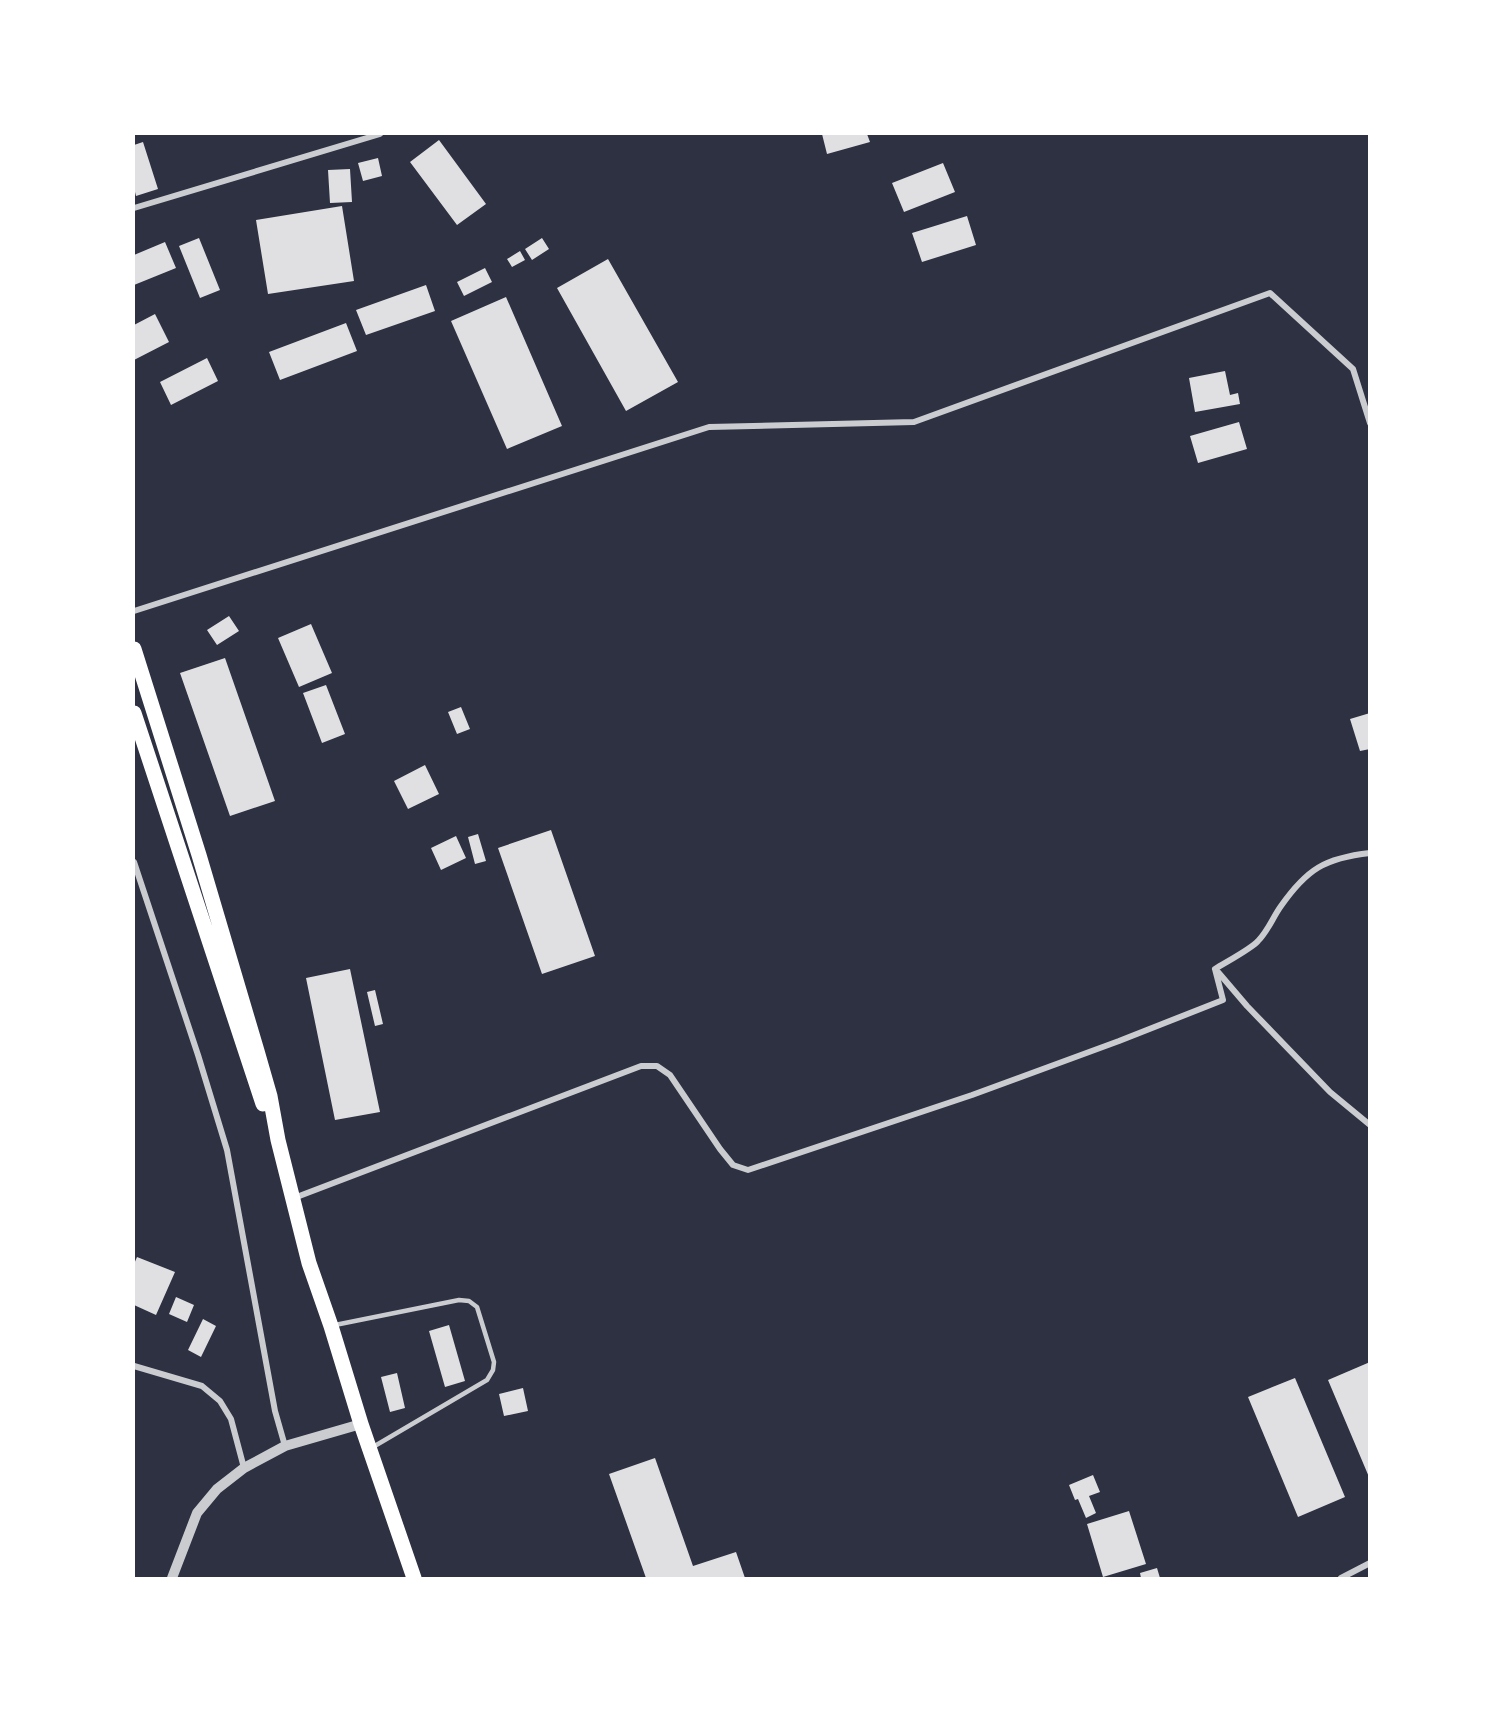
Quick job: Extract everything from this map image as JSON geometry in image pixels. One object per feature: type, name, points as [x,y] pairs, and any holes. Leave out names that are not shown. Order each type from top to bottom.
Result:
[{"type":"highway","points":[[134,649],[270,1096],[278,1140],[309,1263],[414,1578]]},
{"type":"highway","points":[[134,713],[255,1081],[278,1140]]},
{"type":"street","points":[[134,208],[380,134]]},
{"type":"street","points":[[134,611],[709,427],[915,422],[1270,293],[1353,369],[1370,423]]},
{"type":"street","points":[[1215,969],[1258,942],[1281,905],[1307,875],[1323,864],[1345,856],[1370,853]]},
{"type":"street","points":[[134,862],[227,1149],[275,1411],[285,1446]]},
{"type":"street","points":[[1215,969],[1246,1006],[1330,1092],[1370,1125]]},
{"type":"street","points":[[294,1198],[641,1066],[657,1066],[670,1075],[733,1165],[748,1170],[983,1091],[1223,1000],[1215,969]]},
{"type":"street","points":[[134,1366],[201,1386],[220,1401],[231,1419],[244,1468]]},
{"type":"street","points":[[172,1578],[197,1513],[218,1489],[244,1468],[285,1446],[361,1424]]},
{"type":"street","points":[[1341,1578],[1370,1563]]},
{"type":"lane","points":[[331,1326],[459,1300],[470,1301],[477,1307],[494,1362],[493,1370],[487,1380],[370,1449]]},
{"type":"building","points":[[822,134],[867,134],[870,142],[827,154]]},
{"type":"building","points":[[439,140],[486,204],[457,225],[410,162]]},
{"type":"building","points":[[143,142],[158,189],[136,196],[134,145]]},
{"type":"building","points":[[378,158],[382,176],[363,181],[358,163]]},
{"type":"building","points":[[943,163],[955,192],[904,212],[892,183]]},
{"type":"building","points":[[350,169],[352,202],[330,203],[328,170]]},
{"type":"building","points":[[342,206],[354,281],[268,294],[256,220]]},
{"type":"building","points":[[967,216],[976,245],[922,262],[912,233]]},
{"type":"building","points":[[199,238],[220,290],[200,298],[179,246]]},
{"type":"building","points":[[542,238],[549,249],[532,260],[525,249]]},
{"type":"building","points":[[165,242],[176,268],[134,285],[134,255]]},
{"type":"building","points":[[520,251],[525,260],[512,267],[507,259]]},
{"type":"building","points":[[608,259],[678,382],[626,411],[557,288]]},
{"type":"building","points":[[485,268],[492,282],[464,296],[457,282]]},
{"type":"building","points":[[426,285],[435,311],[366,335],[356,310]]},
{"type":"building","points":[[506,297],[562,426],[507,449],[451,321]]},
{"type":"building","points":[[155,314],[169,342],[134,360],[134,325]]},
{"type":"building","points":[[346,323],[357,351],[280,380],[269,352]]},
{"type":"building","points":[[207,358],[218,381],[171,405],[160,382]]},
{"type":"building","points":[[1225,371],[1230,395],[1238,393],[1240,404],[1195,412],[1189,378]]},
{"type":"building","points":[[1239,422],[1247,449],[1198,463],[1190,436]]},
{"type":"building","points":[[229,616],[239,631],[217,645],[207,630]]},
{"type":"building","points":[[311,624],[332,673],[299,687],[278,638]]},
{"type":"building","points":[[225,658],[275,801],[230,816],[180,673]]},
{"type":"building","points":[[326,685],[345,734],[322,743],[303,693]]},
{"type":"building","points":[[461,707],[470,729],[457,734],[448,712]]},
{"type":"building","points":[[1370,713],[1370,749],[1360,751],[1350,719]]},
{"type":"building","points":[[425,765],[439,794],[408,809],[394,781]]},
{"type":"building","points":[[551,830],[595,956],[542,974],[498,848]]},
{"type":"building","points":[[478,834],[486,861],[475,864],[468,837]]},
{"type":"building","points":[[456,836],[466,858],[441,870],[431,848]]},
{"type":"building","points":[[350,969],[380,1112],[335,1120],[306,978]]},
{"type":"building","points":[[375,990],[383,1024],[375,1026],[367,992]]},
{"type":"building","points":[[137,1257],[175,1272],[156,1315],[134,1305],[134,1264]]},
{"type":"building","points":[[176,1297],[194,1305],[187,1322],[169,1314]]},
{"type":"building","points":[[203,1319],[216,1326],[201,1357],[188,1350]]},
{"type":"building","points":[[449,1325],[465,1381],[445,1387],[429,1331]]},
{"type":"building","points":[[1370,1362],[1370,1477],[1369,1477],[1328,1380]]},
{"type":"building","points":[[397,1373],[405,1408],[390,1412],[381,1377]]},
{"type":"building","points":[[1295,1378],[1345,1497],[1298,1517],[1248,1397]]},
{"type":"building","points":[[523,1388],[528,1411],[504,1416],[499,1394]]},
{"type":"building","points":[[655,1458],[693,1566],[736,1552],[745,1578],[646,1578],[609,1474]]},
{"type":"building","points":[[1093,1475],[1100,1492],[1089,1496],[1096,1513],[1086,1518],[1069,1485]]},
{"type":"building","points":[[1129,1511],[1146,1564],[1103,1577],[1087,1524]]},
{"type":"building","points":[[1157,1568],[1160,1578],[1141,1578],[1140,1573]]}]
